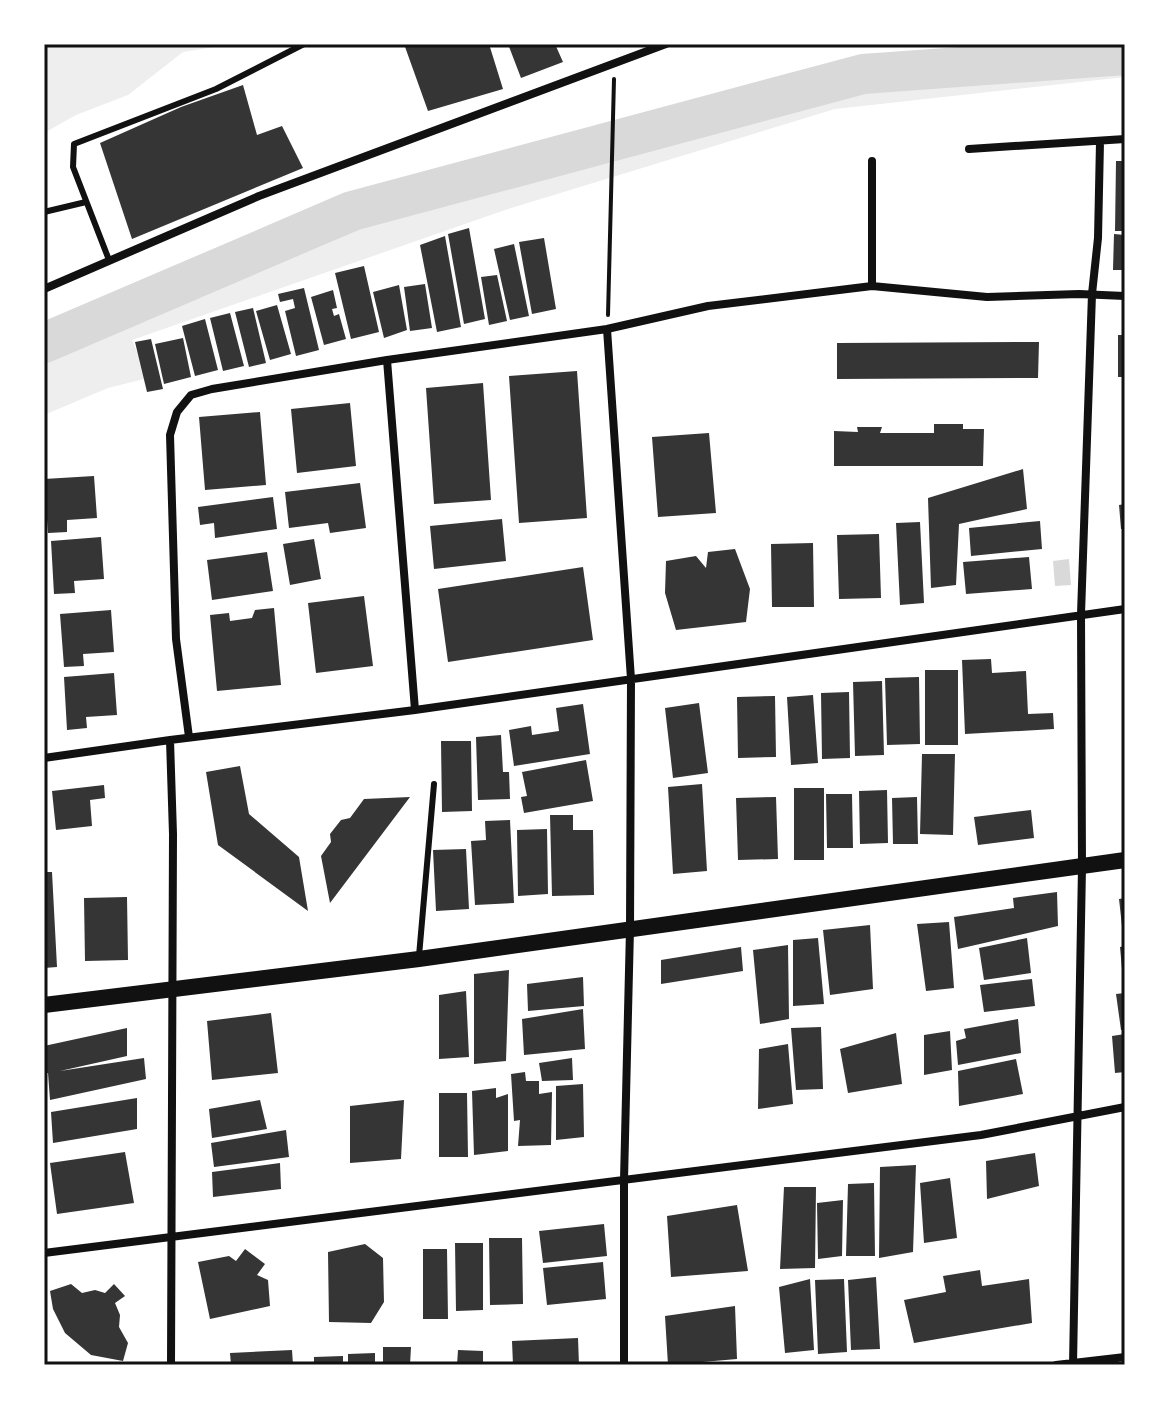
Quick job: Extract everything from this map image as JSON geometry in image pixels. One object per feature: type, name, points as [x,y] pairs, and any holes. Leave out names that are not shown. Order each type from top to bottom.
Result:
[{"type":"main road","points":[[44,1005],[419,959],[1125,860]]},
{"type":"street","points":[[44,289],[259,196],[666,44]]},
{"type":"street","points":[[969,149],[1125,139]]},
{"type":"street","points":[[1073,1364],[1082,867],[1081,614],[1100,142]]},
{"type":"street","points":[[872,161],[872,286]]},
{"type":"street","points":[[189,737],[176,639],[170,435],[177,412],[191,395],[387,360],[607,329],[708,306],[872,286],[987,297],[1125,296]]},
{"type":"street","points":[[607,329],[631,679],[624,1365]]},
{"type":"street","points":[[387,360],[415,710]]},
{"type":"street","points":[[44,758],[415,710],[1125,609]]},
{"type":"street","points":[[170,740],[173,834],[171,1365]]},
{"type":"street","points":[[44,1253],[981,1135],[1125,1107]]},
{"type":"street","points":[[1056,1365],[1125,1357]]},
{"type":"lane","points":[[109,260],[73,167],[74,144],[216,89],[304,44]]},
{"type":"lane","points":[[44,212],[86,202]]},
{"type":"lane","points":[[419,959],[434,784]]},
{"type":"path","points":[[607,329],[614,99]]},
{"type":"shaded area","points":[[44,44],[232,44],[183,52],[128,95],[76,115],[44,133]]},
{"type":"shaded area","points":[[997,44],[1125,44],[1125,77],[835,109],[508,209],[132,340],[148,378],[108,388],[44,415],[44,334],[396,187],[732,90]]},
{"type":"shaded area","points":[[1069,559],[1071,585],[1055,586],[1053,561]]},
{"type":"building","points":[[404,44],[489,44],[503,89],[428,111]]},
{"type":"building","points":[[508,44],[555,44],[563,62],[521,78]]},
{"type":"building","points":[[243,85],[257,135],[282,126],[303,168],[132,239],[100,143],[181,107]]},
{"type":"building","points":[[1116,161],[1125,161],[1125,231],[1115,231]]},
{"type":"building","points":[[469,228],[485,319],[464,324],[448,234]]},
{"type":"building","points":[[1114,234],[1125,235],[1125,270],[1113,270]]},
{"type":"building","points":[[445,236],[461,327],[437,332],[420,245]]},
{"type":"building","points":[[544,238],[556,309],[532,314],[519,242]]},
{"type":"building","points":[[514,244],[529,316],[510,320],[494,249]]},
{"type":"building","points":[[364,266],[379,332],[351,339],[335,273]]},
{"type":"building","points":[[497,275],[507,321],[489,325],[481,277]]},
{"type":"building","points":[[425,284],[432,328],[410,331],[404,287]]},
{"type":"building","points":[[399,285],[407,330],[384,338],[373,292]]},
{"type":"building","points":[[304,288],[319,350],[296,356],[285,311],[295,308],[293,299],[280,302],[278,294]]},
{"type":"building","points":[[333,290],[337,308],[332,309],[334,316],[339,314],[346,339],[324,345],[311,297]]},
{"type":"building","points":[[277,305],[291,354],[270,360],[256,311]]},
{"type":"building","points":[[253,308],[266,363],[249,367],[235,312]]},
{"type":"building","points":[[230,313],[244,366],[223,371],[210,318]]},
{"type":"building","points":[[205,319],[218,370],[195,376],[182,326]]},
{"type":"building","points":[[1118,335],[1125,335],[1125,377],[1118,377]]},
{"type":"building","points":[[183,338],[191,377],[164,384],[155,344]]},
{"type":"building","points":[[151,339],[163,389],[147,392],[135,342]]},
{"type":"building","points":[[1039,342],[1038,378],[837,379],[837,343]]},
{"type":"building","points":[[577,371],[587,518],[519,523],[509,376]]},
{"type":"building","points":[[483,383],[491,500],[434,504],[426,388]]},
{"type":"building","points":[[350,403],[356,466],[297,473],[291,409]]},
{"type":"building","points":[[260,412],[266,485],[205,490],[199,417]]},
{"type":"building","points":[[934,424],[963,424],[963,429],[984,429],[983,466],[834,466],[834,431],[858,432],[857,427],[882,427],[880,433],[934,433]]},
{"type":"building","points":[[709,433],[716,513],[658,517],[652,437]]},
{"type":"building","points":[[1023,469],[1027,509],[959,524],[956,585],[931,588],[928,498]]},
{"type":"building","points":[[94,476],[97,518],[67,520],[67,532],[48,533],[44,479]]},
{"type":"building","points":[[360,483],[366,528],[330,533],[328,523],[289,528],[285,492]]},
{"type":"building","points":[[273,497],[277,529],[215,538],[214,523],[200,525],[198,507]]},
{"type":"building","points":[[1125,504],[1125,529],[1121,529],[1119,505]]},
{"type":"building","points":[[502,519],[506,561],[434,569],[430,526]]},
{"type":"building","points":[[1040,521],[1042,549],[971,556],[969,528]]},
{"type":"building","points":[[920,522],[924,603],[900,605],[896,523]]},
{"type":"building","points":[[879,534],[881,598],[839,599],[837,535]]},
{"type":"building","points":[[101,537],[104,579],[74,581],[75,593],[54,594],[51,541]]},
{"type":"building","points":[[314,539],[321,579],[290,585],[283,544]]},
{"type":"building","points":[[813,543],[814,607],[772,607],[771,544]]},
{"type":"building","points":[[735,549],[750,589],[746,622],[676,630],[665,593],[666,561],[696,556],[706,568],[708,552]]},
{"type":"building","points":[[267,552],[273,591],[212,600],[207,560]]},
{"type":"building","points":[[1029,557],[1032,589],[966,594],[963,562]]},
{"type":"building","points":[[583,567],[593,640],[448,662],[438,589]]},
{"type":"building","points":[[364,596],[373,666],[316,673],[308,603]]},
{"type":"building","points":[[274,608],[281,685],[217,691],[210,615],[229,613],[230,621],[252,618],[255,610]]},
{"type":"building","points":[[111,610],[114,652],[83,654],[84,666],[64,667],[60,614]]},
{"type":"building","points":[[991,659],[992,673],[1026,671],[1028,714],[1053,713],[1054,729],[965,734],[962,660]]},
{"type":"building","points":[[925,670],[958,670],[958,745],[925,745]]},
{"type":"building","points":[[114,673],[117,715],[86,717],[87,728],[67,730],[64,677]]},
{"type":"building","points":[[919,677],[920,744],[887,745],[885,678]]},
{"type":"building","points":[[882,681],[884,755],[855,756],[853,682]]},
{"type":"building","points":[[849,692],[850,758],[822,759],[821,693]]},
{"type":"building","points":[[813,695],[818,763],[791,765],[787,697]]},
{"type":"building","points":[[775,696],[776,757],[738,758],[737,697]]},
{"type":"building","points":[[699,703],[708,773],[673,778],[665,708]]},
{"type":"building","points":[[583,704],[590,754],[514,766],[509,730],[531,726],[532,735],[559,731],[556,708]]},
{"type":"building","points":[[501,735],[503,772],[509,772],[510,799],[478,800],[476,737]]},
{"type":"building","points":[[441,741],[471,741],[472,811],[442,812]]},
{"type":"building","points":[[922,754],[955,754],[953,835],[920,834]]},
{"type":"building","points":[[586,760],[593,801],[524,813],[521,797],[527,796],[522,772]]},
{"type":"building","points":[[240,766],[249,814],[299,857],[308,911],[218,845],[206,772]]},
{"type":"building","points":[[702,784],[707,871],[673,874],[668,787]]},
{"type":"building","points":[[104,785],[105,798],[90,800],[92,826],[56,830],[52,791]]},
{"type":"building","points":[[794,788],[824,788],[824,860],[794,860]]},
{"type":"building","points":[[887,790],[888,843],[860,844],[859,791]]},
{"type":"building","points":[[826,794],[852,794],[853,848],[827,848]]},
{"type":"building","points":[[410,797],[330,903],[321,856],[331,842],[330,834],[341,820],[350,818],[364,799]]},
{"type":"building","points":[[776,797],[778,859],[738,860],[736,798]]},
{"type":"building","points":[[917,797],[918,844],[893,844],[892,798]]},
{"type":"building","points":[[1031,810],[1034,838],[978,845],[974,817]]},
{"type":"building","points":[[550,815],[573,815],[573,830],[593,830],[594,895],[552,896]]},
{"type":"building","points":[[510,820],[514,903],[475,905],[471,841],[486,840],[485,821]]},
{"type":"building","points":[[547,829],[548,894],[518,896],[517,830]]},
{"type":"building","points":[[466,849],[469,909],[436,911],[433,850]]},
{"type":"building","points":[[44,872],[52,872],[57,967],[44,968]]},
{"type":"building","points":[[1057,892],[1058,926],[958,949],[954,917],[1014,908],[1013,898]]},
{"type":"building","points":[[127,897],[128,960],[85,961],[84,898]]},
{"type":"building","points":[[1125,898],[1125,935],[1123,935],[1119,899]]},
{"type":"building","points":[[949,922],[954,988],[926,991],[917,924]]},
{"type":"building","points":[[870,925],[873,989],[830,995],[823,930]]},
{"type":"building","points":[[818,938],[824,1004],[793,1006],[793,940]]},
{"type":"building","points":[[1027,938],[1031,973],[984,980],[979,948]]},
{"type":"building","points":[[788,945],[789,1019],[760,1024],[753,950]]},
{"type":"building","points":[[1125,946],[1125,979],[1123,980],[1120,947]]},
{"type":"building","points":[[741,947],[743,971],[661,984],[661,960]]},
{"type":"building","points":[[509,970],[506,1061],[474,1064],[474,974]]},
{"type":"building","points":[[583,977],[584,1006],[528,1011],[527,984]]},
{"type":"building","points":[[1032,979],[1035,1006],[984,1012],[980,985]]},
{"type":"building","points":[[466,991],[469,1057],[439,1059],[439,995]]},
{"type":"building","points":[[1125,993],[1125,1030],[1121,1030],[1116,994]]},
{"type":"building","points":[[583,1009],[585,1049],[524,1055],[522,1019]]},
{"type":"building","points":[[271,1013],[278,1073],[212,1080],[207,1021]]},
{"type":"building","points":[[1018,1019],[1021,1053],[958,1065],[956,1041],[966,1038],[964,1029]]},
{"type":"building","points":[[821,1027],[823,1089],[796,1090],[791,1028]]},
{"type":"building","points":[[127,1028],[127,1056],[60,1071],[144,1058],[146,1079],[50,1100],[48,1073],[44,1073],[44,1046]]},
{"type":"building","points":[[950,1031],[952,1070],[924,1075],[924,1035]]},
{"type":"building","points":[[896,1033],[902,1084],[848,1093],[840,1049]]},
{"type":"building","points":[[1125,1034],[1125,1072],[1115,1073],[1112,1036]]},
{"type":"building","points":[[788,1044],[793,1104],[758,1109],[759,1049]]},
{"type":"building","points":[[572,1058],[573,1080],[542,1081],[539,1063]]},
{"type":"building","points":[[1016,1059],[1023,1094],[959,1106],[958,1071]]},
{"type":"building","points":[[525,1072],[526,1081],[539,1081],[539,1094],[552,1092],[551,1145],[518,1146],[520,1120],[514,1121],[511,1074]]},
{"type":"building","points":[[583,1084],[584,1137],[556,1140],[556,1086]]},
{"type":"building","points":[[496,1088],[496,1098],[508,1094],[508,1151],[474,1155],[472,1091]]},
{"type":"building","points":[[439,1093],[467,1093],[468,1157],[439,1157]]},
{"type":"building","points":[[137,1098],[137,1129],[53,1143],[51,1112]]},
{"type":"building","points":[[260,1100],[267,1129],[212,1138],[209,1109]]},
{"type":"building","points":[[404,1100],[401,1159],[350,1163],[350,1106]]},
{"type":"building","points":[[286,1130],[289,1157],[214,1167],[211,1143]]},
{"type":"building","points":[[125,1152],[134,1203],[57,1214],[50,1163]]},
{"type":"building","points":[[1035,1153],[1039,1186],[987,1199],[986,1161]]},
{"type":"building","points":[[280,1163],[281,1189],[213,1197],[212,1172]]},
{"type":"building","points":[[916,1165],[913,1252],[879,1258],[880,1167]]},
{"type":"building","points":[[950,1178],[957,1238],[924,1243],[920,1183]]},
{"type":"building","points":[[874,1183],[875,1256],[846,1256],[848,1184]]},
{"type":"building","points":[[784,1187],[816,1187],[815,1268],[780,1269]]},
{"type":"building","points":[[843,1200],[842,1256],[818,1259],[817,1203]]},
{"type":"building","points":[[737,1205],[748,1271],[671,1277],[667,1216]]},
{"type":"building","points":[[604,1224],[607,1256],[543,1263],[539,1231]]},
{"type":"building","points":[[489,1238],[522,1238],[523,1304],[490,1305]]},
{"type":"building","points":[[455,1243],[483,1243],[483,1310],[456,1311]]},
{"type":"building","points":[[365,1244],[383,1258],[384,1302],[371,1323],[329,1322],[328,1252]]},
{"type":"building","points":[[245,1249],[265,1264],[257,1275],[268,1280],[270,1306],[210,1319],[198,1262],[229,1256],[236,1261]]},
{"type":"building","points":[[423,1249],[447,1249],[448,1319],[423,1319]]},
{"type":"building","points":[[603,1262],[606,1299],[547,1305],[543,1268]]},
{"type":"building","points":[[980,1270],[982,1286],[1029,1279],[1032,1323],[914,1343],[904,1300],[946,1292],[943,1276]]},
{"type":"building","points":[[876,1277],[880,1349],[851,1350],[848,1280]]},
{"type":"building","points":[[810,1279],[814,1350],[785,1353],[779,1287]]},
{"type":"building","points":[[844,1279],[847,1352],[818,1354],[815,1280]]},
{"type":"building","points":[[71,1284],[82,1293],[95,1290],[105,1293],[114,1284],[125,1296],[115,1303],[120,1315],[119,1327],[128,1343],[123,1361],[91,1355],[65,1333],[53,1309],[50,1291]]},
{"type":"building","points":[[735,1306],[737,1359],[668,1365],[665,1316]]},
{"type":"building","points":[[578,1338],[579,1365],[513,1365],[512,1341]]},
{"type":"building","points":[[383,1347],[411,1347],[410,1365],[383,1365]]},
{"type":"building","points":[[292,1350],[293,1365],[231,1365],[230,1353]]},
{"type":"building","points":[[458,1350],[483,1351],[483,1365],[457,1365]]},
{"type":"building","points":[[375,1353],[375,1365],[348,1365],[348,1354]]},
{"type":"building","points":[[343,1356],[343,1365],[314,1365],[314,1357]]},
{"type":"waterway","points":[[44,343],[352,211],[863,74],[1125,55]]}]
